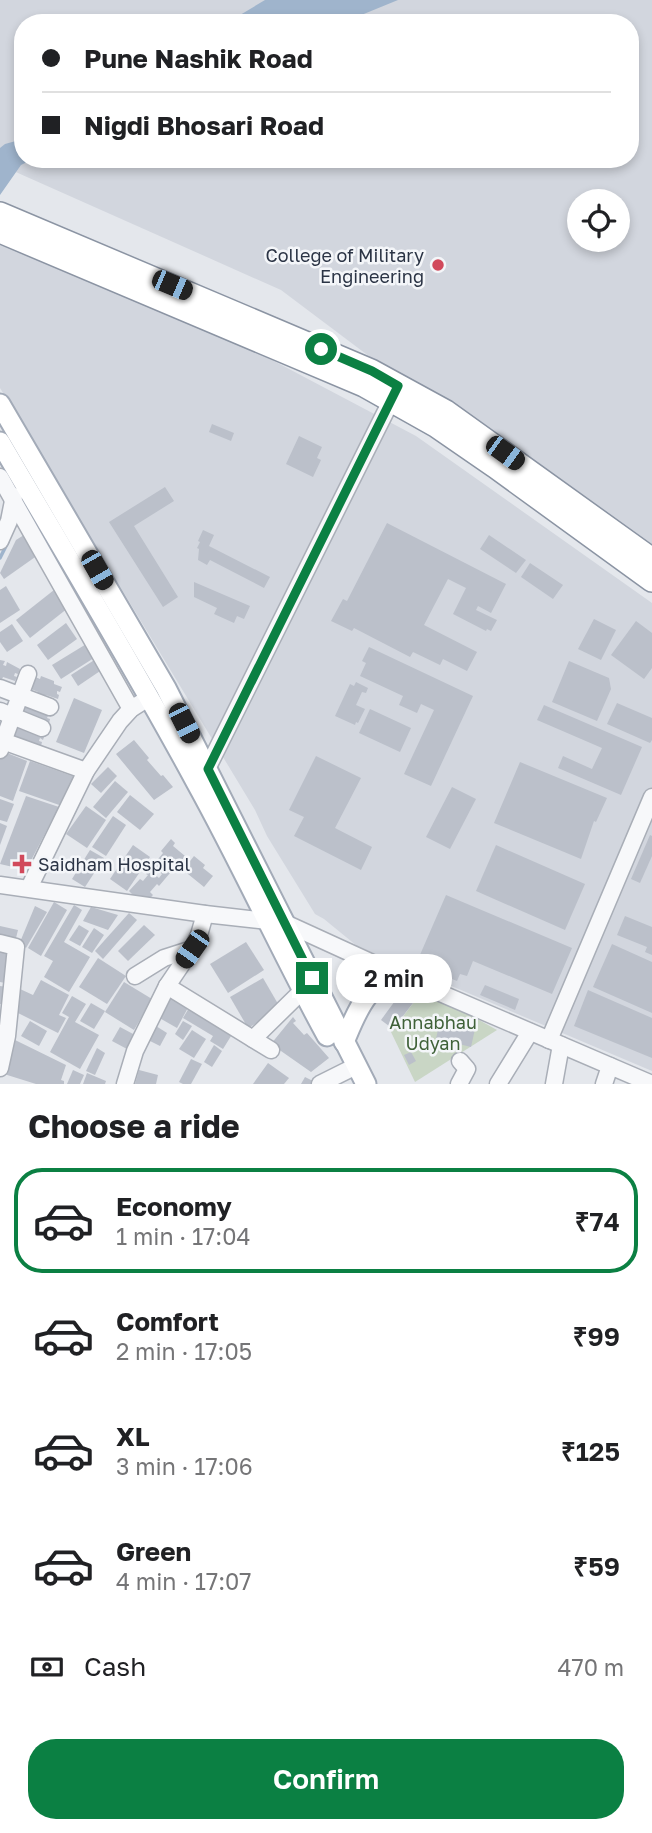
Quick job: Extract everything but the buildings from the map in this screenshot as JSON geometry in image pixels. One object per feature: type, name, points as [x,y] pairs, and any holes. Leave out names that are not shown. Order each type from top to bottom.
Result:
[{"type":"highway","points":[[0,214],[372,371],[437,426],[652,580]]},
{"type":"highway","points":[[0,231],[364,385],[395,393],[456,419],[652,560]]},
{"type":"main road","points":[[0,404],[166,688],[203,777],[276,922],[344,1042],[352,1074]]},
{"type":"main road","points":[[0,442],[9,475],[203,777]]},
{"type":"main road","points":[[276,922],[302,991],[352,1074],[366,1084]]},
{"type":"main road","points":[[344,1042],[355,1014],[370,993],[386,979],[404,977]]},
{"type":"street","points":[[203,777],[395,393]]},
{"type":"street","points":[[0,541],[9,521],[13,500],[9,475]]},
{"type":"street","points":[[13,500],[131,709]]},
{"type":"street","points":[[28,674],[20,696],[6,713],[1,744],[86,771]]},
{"type":"street","points":[[0,688],[50,706]]},
{"type":"street","points":[[29,888],[86,771],[120,721],[131,709],[150,697]]},
{"type":"street","points":[[6,713],[42,728]]},
{"type":"street","points":[[554,1084],[555,1042],[652,797]]},
{"type":"street","points":[[0,885],[276,922],[652,1084]]},
{"type":"street","points":[[125,1084],[135,1051],[167,986],[192,949],[205,914]]},
{"type":"street","points":[[0,943],[16,947],[7,1035],[0,1068]]},
{"type":"street","points":[[135,976],[164,958],[192,949]]},
{"type":"street","points":[[167,986],[271,1050]]},
{"type":"street","points":[[253,1039],[302,991]]},
{"type":"street","points":[[498,1084],[530,1032]]},
{"type":"street","points":[[458,1084],[467,1069],[460,1060]]},
{"type":"street","points":[[604,1084],[610,1066]]},
{"type":"street","points":[[320,1084],[352,1074]]},
{"type":"shaded area","name":"College of Military Engineering","points":[[0,0],[652,0],[652,569],[281,290],[0,165]]},
{"type":"shaded area","points":[[0,241],[240,343],[416,436],[652,603],[652,1071],[357,946],[315,914],[0,388]]},
{"type":"green space","name":"Annabhau Udyan","points":[[421,993],[461,1010],[497,1030],[415,1082],[391,1032]]},
{"type":"water","points":[[265,0],[398,0],[364,14],[242,14]]},
{"type":"water","points":[[14,142],[14,168],[19,168],[0,195],[0,148]]},
{"type":"waterway","points":[[0,558],[8,542]]},
{"type":"place","name":"College of Military Engineering","points":[[438,265]]},
{"type":"place","name":"Saidham Hospital","points":[[22,864]]},
{"type":"route","points":[[312,978],[208,769],[398,386],[372,371],[321,349]]}]
